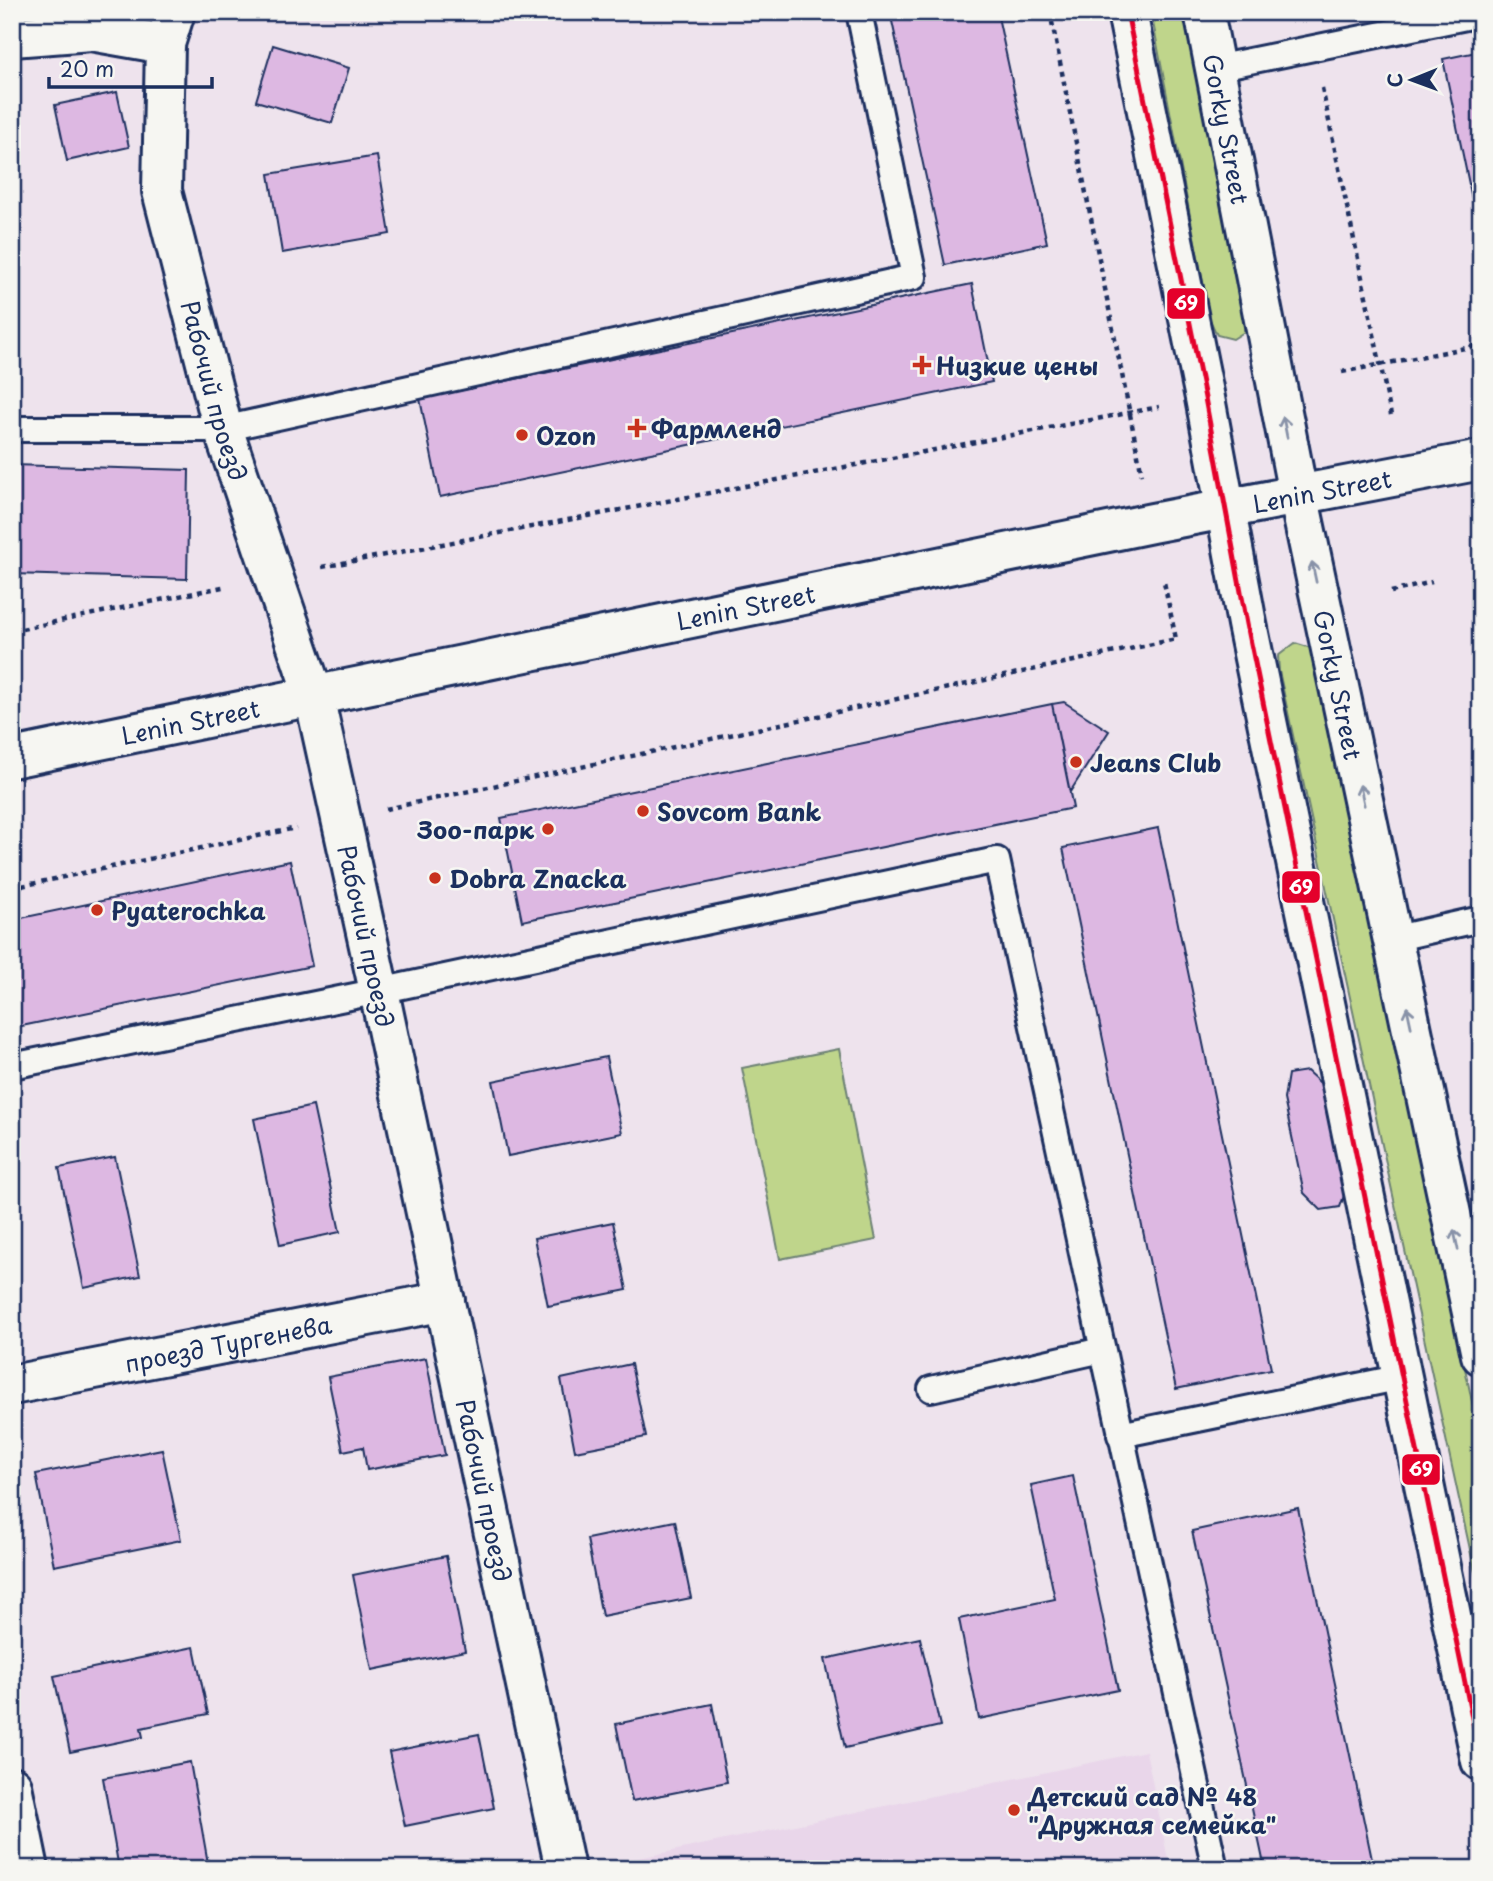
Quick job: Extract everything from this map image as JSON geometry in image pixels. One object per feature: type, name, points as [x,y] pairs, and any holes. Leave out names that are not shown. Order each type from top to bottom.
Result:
[{"type":"main road","points":[[1127,12],[1247,624],[1481,1761]]},
{"type":"main road","name":"Gorky Street","points":[[1205,12],[1298,494],[1481,1355]]},
{"type":"main road","name":"Рабочий проезд","points":[[170,28],[162,191],[223,429],[314,696],[565,1869]]},
{"type":"main road","points":[[12,37],[170,28]]},
{"type":"main road","name":"Lenin Street","points":[[12,758],[1298,494],[1481,460]]},
{"type":"main road","name":"проезд Тургенева","points":[[12,1385],[445,1301]]},
{"type":"main road","points":[[12,1786],[29,1869]]},
{"type":"lane","points":[[12,429],[223,429],[914,277],[859,12]]},
{"type":"lane","points":[[1215,68],[1481,14]]},
{"type":"lane","points":[[12,1066],[997,860],[1214,1869]]},
{"type":"lane","points":[[1392,939],[1481,919]]},
{"type":"lane","points":[[931,1389],[1102,1350]]},
{"type":"lane","points":[[1120,1435],[1402,1377]]},
{"type":"path","points":[[1050,12],[1142,475]]},
{"type":"path","points":[[1314,48],[1391,415]]},
{"type":"path","points":[[1342,372],[1481,345]]},
{"type":"path","points":[[12,631],[274,576],[1130,413]]},
{"type":"path","points":[[12,888],[1176,639],[1164,582]]},
{"type":"path","points":[[1391,592],[1432,582]]},
{"type":"shaded area","name":"Детский сад № 48 \"Дружная семейка\"","points":[[1146,1751],[1170,1869],[592,1869],[592,1868]]},
{"type":"green space","points":[[1151,12],[1188,12],[1248,314],[1244,332],[1233,339],[1217,335],[1210,320]]},
{"type":"green space","points":[[1295,643],[1311,648],[1316,662],[1481,1444],[1481,1600],[1279,671],[1278,656]]},
{"type":"green space","points":[[839,1049],[876,1240],[780,1259],[742,1068]]},
{"type":"building","points":[[566,12],[611,12],[566,17]]},
{"type":"building","points":[[890,12],[997,12],[1047,243],[945,265]]},
{"type":"building","points":[[273,45],[349,68],[332,123],[256,101]]},
{"type":"building","points":[[1481,51],[1481,242],[1443,59]]},
{"type":"building","points":[[117,92],[129,147],[67,161],[55,105]]},
{"type":"building","points":[[377,156],[390,234],[282,253],[269,174]]},
{"type":"building","points":[[972,284],[992,382],[440,497],[420,399]]},
{"type":"building","points":[[12,465],[189,470],[187,579],[12,574]]},
{"type":"building","name":"Jeans Club","points":[[1064,702],[1109,731],[1070,792],[1052,704]]},
{"type":"building","points":[[1052,704],[1073,808],[522,921],[501,818]]},
{"type":"building","points":[[1158,828],[1271,1369],[1176,1389],[1063,848]]},
{"type":"building","points":[[290,861],[312,966],[12,1028],[12,920]]},
{"type":"building","points":[[606,1057],[622,1133],[508,1156],[493,1081]]},
{"type":"building","points":[[1307,1071],[1328,1090],[1347,1187],[1340,1207],[1321,1210],[1304,1193],[1284,1099],[1288,1074]]},
{"type":"building","points":[[313,1106],[340,1232],[280,1245],[254,1119]]},
{"type":"building","points":[[115,1157],[140,1276],[84,1288],[59,1168]]},
{"type":"building","points":[[613,1222],[627,1290],[548,1306],[534,1238]]},
{"type":"building","points":[[426,1358],[445,1455],[367,1470],[363,1447],[343,1451],[328,1377]]},
{"type":"building","points":[[631,1364],[646,1437],[575,1451],[561,1379]]},
{"type":"building","points":[[162,1449],[181,1540],[54,1566],[36,1474]]},
{"type":"building","points":[[1073,1476],[1118,1690],[979,1719],[959,1619],[1055,1599],[1031,1485]]},
{"type":"building","points":[[1298,1508],[1374,1869],[1265,1869],[1192,1531]]},
{"type":"building","points":[[675,1521],[691,1598],[602,1616],[587,1539]]},
{"type":"building","points":[[446,1556],[465,1651],[372,1670],[353,1575]]},
{"type":"building","points":[[920,1638],[940,1726],[845,1748],[825,1659]]},
{"type":"building","points":[[194,1647],[208,1714],[141,1728],[143,1737],[70,1752],[54,1676]]},
{"type":"building","points":[[712,1704],[727,1782],[632,1801],[616,1724]]},
{"type":"building","points":[[479,1734],[494,1808],[405,1826],[389,1752]]},
{"type":"building","points":[[190,1762],[209,1869],[119,1869],[103,1778]]},
{"type":"transit line","name":"69","points":[[1127,12],[1205,398],[1247,624],[1481,1761]]},
{"type":"place","name":"Низкие цены","points":[[922,365]]},
{"type":"place","name":"Фармленд","points":[[637,428]]},
{"type":"place","name":"Ozon","points":[[522,435]]},
{"type":"place","name":"Jeans Club","points":[[1076,762]]},
{"type":"place","name":"Sovcom Bank","points":[[643,811]]},
{"type":"place","name":"Зоо-парк","points":[[548,829]]},
{"type":"place","name":"Dobra Znacka","points":[[435,878]]},
{"type":"place","name":"Pyaterochka","points":[[97,910]]},
{"type":"place","name":"Детский сад № 48 \"Дружная семейка\"","points":[[1014,1810]]}]
